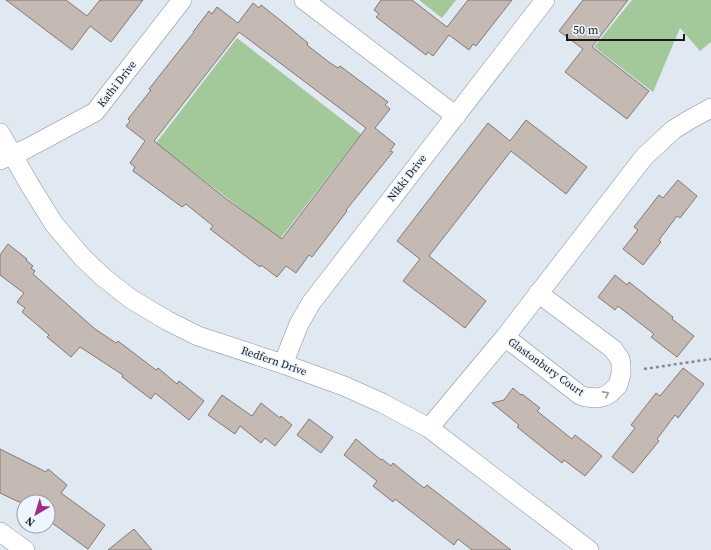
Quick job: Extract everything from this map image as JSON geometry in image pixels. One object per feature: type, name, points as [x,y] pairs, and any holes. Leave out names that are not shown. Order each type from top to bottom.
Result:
[{"type":"street","name":"Kathi Drive","points":[[6,158],[37,144],[95,112],[182,0]]},
{"type":"street","points":[[304,0],[456,116]]},
{"type":"street","name":"Nikki Drive","points":[[283,364],[306,310],[545,0]]},
{"type":"street","name":"Glastonbury Court","points":[[429,428],[505,337],[649,152],[674,130],[711,108]]},
{"type":"street","name":"Redfern Drive","points":[[0,132],[6,158],[34,194],[54,224],[82,257],[131,299],[168,321],[198,336],[283,364],[360,392],[429,428],[589,550]]},
{"type":"street","name":"Glastonbury Court","points":[[505,337],[580,396],[597,398],[605,396],[615,388],[620,381],[622,370],[620,360],[613,349],[538,293]]},
{"type":"street","points":[[0,532],[25,550]]},
{"type":"path","points":[[644,369],[711,359]]},
{"type":"green space","points":[[419,0],[456,0],[442,18]]},
{"type":"green space","points":[[632,0],[711,0],[711,42],[700,51],[680,28],[653,92],[594,47]]},
{"type":"green space","points":[[237,38],[361,134],[280,239],[156,143]]},
{"type":"building","points":[[6,0],[66,0],[87,16],[100,0],[143,0],[111,42],[90,26],[72,50]]},
{"type":"building","points":[[381,0],[412,0],[447,27],[468,0],[512,0],[476,46],[473,44],[469,50],[449,35],[433,56],[428,52],[426,55],[376,17],[379,14],[374,10]]},
{"type":"building","points":[[583,0],[628,0],[592,47],[649,91],[627,119],[565,72],[583,49],[559,31]]},
{"type":"building","points":[[253,3],[259,8],[261,5],[330,63],[338,68],[340,66],[388,102],[385,105],[390,109],[375,128],[395,144],[390,151],[393,152],[346,210],[347,211],[312,257],[309,255],[296,273],[286,266],[277,277],[261,265],[260,267],[210,229],[213,226],[186,204],[182,207],[133,171],[135,167],[130,163],[145,141],[126,126],[130,121],[128,119],[209,11],[212,14],[217,7],[238,23]],"holes":[[[239,32],[366,128],[282,239],[225,198],[154,141]]]},
{"type":"building","points":[[526,120],[587,167],[566,194],[511,151],[429,256],[486,301],[465,328],[403,281],[420,259],[397,241],[488,123],[510,141]]},
{"type":"building","points":[[678,180],[697,196],[680,218],[677,216],[659,240],[661,242],[643,265],[623,249],[638,230],[634,227],[659,195],[663,198]]},
{"type":"building","points":[[8,244],[27,259],[26,260],[33,266],[31,268],[35,271],[33,274],[95,329],[116,343],[118,341],[156,370],[158,368],[177,384],[179,381],[204,401],[189,420],[155,393],[151,399],[122,377],[123,375],[80,347],[71,357],[47,337],[49,335],[22,312],[25,308],[17,302],[24,293],[0,275],[0,255]]},
{"type":"building","points":[[615,275],[627,285],[629,282],[694,336],[677,357],[651,337],[654,334],[618,306],[615,310],[598,297]]},
{"type":"building","points":[[683,368],[704,384],[678,418],[675,415],[657,439],[659,441],[633,473],[612,457],[635,428],[631,425],[656,393],[660,396]]},
{"type":"building","points":[[513,388],[540,408],[537,411],[572,439],[575,435],[602,456],[585,476],[564,460],[562,463],[517,427],[519,425],[492,403],[504,400]]},
{"type":"building","points":[[222,395],[252,416],[261,403],[280,418],[281,416],[292,425],[275,446],[265,438],[261,443],[240,426],[235,434],[208,415]]},
{"type":"building","points":[[309,419],[333,437],[321,453],[297,435]]},
{"type":"building","points":[[356,439],[381,460],[382,459],[391,466],[393,463],[424,488],[427,485],[511,550],[472,550],[458,539],[454,545],[395,499],[393,502],[373,486],[377,481],[344,455]]},
{"type":"building","points":[[0,449],[46,472],[48,469],[67,485],[61,493],[105,525],[88,549],[56,526],[56,494],[16,494],[16,501],[0,493]]},
{"type":"building","points":[[134,529],[152,550],[108,550]]}]
